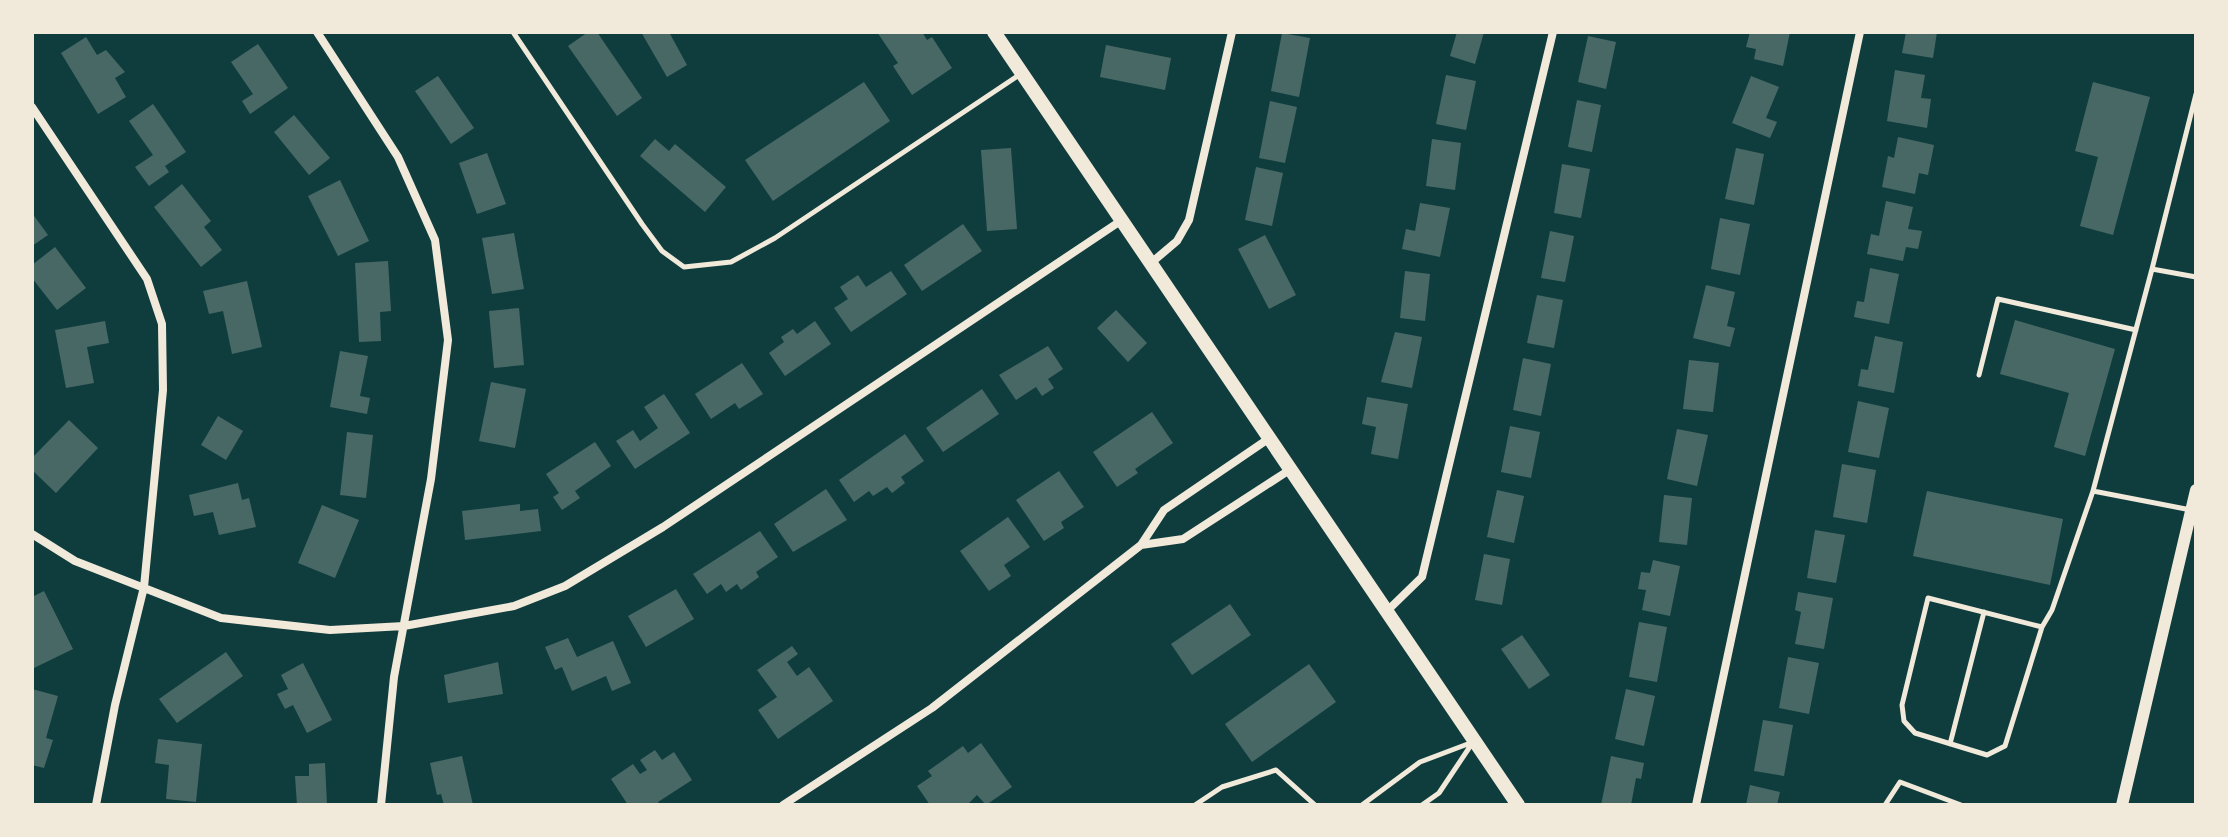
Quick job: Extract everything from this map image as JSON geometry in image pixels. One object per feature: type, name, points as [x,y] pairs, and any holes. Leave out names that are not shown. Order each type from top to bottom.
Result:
[{"type":"main road","points":[[994,32],[1518,805]]},
{"type":"street","points":[[317,32],[398,157],[435,240],[448,340],[431,479],[394,677],[381,805]]},
{"type":"street","points":[[1151,263],[1177,241],[1189,220],[1232,32]]},
{"type":"street","points":[[1387,611],[1422,577],[1553,32]]},
{"type":"street","points":[[1696,805],[1860,32]]},
{"type":"street","points":[[32,107],[147,279],[162,324],[160,432],[144,587],[115,705],[96,805]]},
{"type":"street","points":[[32,534],[75,561],[221,618],[330,630],[404,626],[514,606],[565,586],[663,527],[1122,220]]},
{"type":"street","points":[[783,805],[932,708],[1141,545],[1164,510],[1271,437]]},
{"type":"street","points":[[1141,545],[1183,539],[1291,469]]},
{"type":"street","points":[[2122,805],[2196,490]]},
{"type":"lane","points":[[513,32],[642,224],[662,251],[684,267],[731,262],[775,238],[1021,73]]},
{"type":"lane","points":[[2042,627],[1928,598],[1902,714],[1915,733],[1987,755],[2005,746],[2042,627],[2052,610],[2093,491],[2196,94]]},
{"type":"lane","points":[[2152,269],[2196,277]]},
{"type":"lane","points":[[1979,375],[1998,299],[2136,330]]},
{"type":"lane","points":[[2093,491],[2191,510]]},
{"type":"lane","points":[[1950,744],[1984,612]]},
{"type":"lane","points":[[1362,805],[1420,762],[1474,742]]},
{"type":"lane","points":[[1422,805],[1439,793],[1474,742]]},
{"type":"lane","points":[[1195,805],[1222,787],[1276,770],[1315,805]]},
{"type":"lane","points":[[1885,805],[1900,782],[1961,805]]},
{"type":"building","points":[[588,32],[597,32],[642,98],[617,116],[568,46]]},
{"type":"building","points":[[641,32],[669,32],[687,65],[667,77]]},
{"type":"building","points":[[877,32],[922,32],[927,40],[932,37],[952,68],[912,95],[893,66],[898,63]]},
{"type":"building","points":[[1457,32],[1484,32],[1475,64],[1450,56]]},
{"type":"building","points":[[1750,32],[1790,32],[1783,66],[1754,59],[1756,49],[1746,47]]},
{"type":"building","points":[[1906,32],[1937,32],[1933,58],[1902,53]]},
{"type":"building","points":[[1282,33],[1310,38],[1299,97],[1271,91]]},
{"type":"building","points":[[1588,36],[1616,42],[1606,89],[1578,82]]},
{"type":"building","points":[[86,37],[97,55],[106,50],[125,72],[115,78],[126,97],[98,114],[61,53]]},
{"type":"building","points":[[258,44],[288,88],[250,114],[242,101],[253,94],[231,62]]},
{"type":"building","points":[[1106,45],[1171,58],[1165,90],[1100,77]]},
{"type":"building","points":[[1895,70],[1925,75],[1921,98],[1931,99],[1927,128],[1887,121]]},
{"type":"building","points":[[1446,75],[1476,81],[1466,130],[1436,124]]},
{"type":"building","points":[[438,76],[474,128],[451,144],[415,91]]},
{"type":"building","points":[[1751,76],[1779,87],[1766,118],[1777,122],[1770,138],[1732,123]]},
{"type":"building","points":[[864,82],[890,121],[773,201],[745,160]]},
{"type":"building","points":[[2093,82],[2150,97],[2113,235],[2080,226],[2098,157],[2075,151]]},
{"type":"building","points":[[1577,100],[1601,105],[1592,152],[1568,147]]},
{"type":"building","points":[[1270,101],[1297,107],[1285,163],[1259,158]]},
{"type":"building","points":[[153,104],[186,152],[165,166],[169,172],[149,186],[135,167],[153,155],[129,121]]},
{"type":"building","points":[[294,115],[330,158],[309,175],[274,132]]},
{"type":"building","points":[[1898,137],[1934,145],[1928,175],[1919,173],[1915,194],[1882,187],[1888,156],[1894,158]]},
{"type":"building","points":[[655,139],[669,151],[675,144],[726,187],[705,212],[640,156]]},
{"type":"building","points":[[1432,139],[1461,143],[1455,190],[1426,186]]},
{"type":"building","points":[[1011,148],[1017,229],[987,231],[981,150]]},
{"type":"building","points":[[1736,148],[1764,154],[1754,205],[1725,199]]},
{"type":"building","points":[[487,153],[506,204],[477,214],[459,163]]},
{"type":"building","points":[[1562,164],[1590,169],[1581,218],[1554,213]]},
{"type":"building","points":[[1256,167],[1283,173],[1272,226],[1245,220]]},
{"type":"building","points":[[340,180],[369,241],[338,256],[308,196]]},
{"type":"building","points":[[182,184],[211,221],[204,227],[222,250],[201,267],[154,207]]},
{"type":"building","points":[[1886,201],[1913,207],[1908,229],[1922,231],[1918,249],[1906,247],[1903,261],[1867,254],[1871,234],[1879,236]]},
{"type":"building","points":[[1420,203],[1450,208],[1440,257],[1402,249],[1406,229],[1415,231]]},
{"type":"building","points":[[32,213],[48,235],[32,246]]},
{"type":"building","points":[[1720,218],[1750,224],[1740,275],[1711,269]]},
{"type":"building","points":[[963,224],[982,251],[922,291],[904,265]]},
{"type":"building","points":[[1550,231],[1574,236],[1565,282],[1541,278]]},
{"type":"building","points":[[514,233],[524,289],[492,294],[482,238]]},
{"type":"building","points":[[1265,235],[1296,295],[1269,309],[1238,249]]},
{"type":"building","points":[[55,247],[86,288],[57,310],[32,278],[32,265]]},
{"type":"building","points":[[388,261],[391,311],[380,312],[381,341],[359,342],[355,263]]},
{"type":"building","points":[[1870,268],[1899,274],[1889,324],[1854,317],[1857,301],[1864,302]]},
{"type":"building","points":[[891,271],[907,294],[851,332],[834,308],[848,299],[840,287],[858,275],[866,287]]},
{"type":"building","points":[[1405,271],[1430,274],[1425,321],[1400,318]]},
{"type":"building","points":[[247,281],[262,347],[232,354],[223,311],[209,314],[203,291]]},
{"type":"building","points":[[1706,285],[1735,292],[1727,326],[1735,328],[1730,347],[1693,338]]},
{"type":"building","points":[[1537,295],[1563,300],[1554,348],[1527,343]]},
{"type":"building","points":[[519,308],[524,365],[494,368],[489,311]]},
{"type":"building","points":[[1116,310],[1147,343],[1128,362],[1097,328]]},
{"type":"building","points":[[2015,320],[2115,349],[2085,456],[2054,447],[2069,393],[2000,374]]},
{"type":"building","points":[[105,321],[109,343],[87,347],[94,383],[66,388],[55,330]]},
{"type":"building","points":[[815,321],[831,344],[785,376],[769,353],[784,342],[781,337],[793,329],[797,334]]},
{"type":"building","points":[[1395,332],[1422,337],[1412,388],[1381,382]]},
{"type":"building","points":[[1875,336],[1903,342],[1894,393],[1858,386],[1861,369],[1868,370]]},
{"type":"building","points":[[1048,346],[1063,369],[1048,379],[1054,388],[1042,396],[1036,387],[1016,400],[999,375]]},
{"type":"building","points":[[340,351],[368,356],[360,396],[370,398],[367,414],[330,407]]},
{"type":"building","points":[[1523,358],[1551,364],[1541,416],[1513,410]]},
{"type":"building","points":[[1689,360],[1719,363],[1713,412],[1683,409]]},
{"type":"building","points":[[742,363],[763,394],[739,409],[735,403],[711,419],[695,394]]},
{"type":"building","points":[[491,382],[526,389],[515,448],[479,441]]},
{"type":"building","points":[[982,389],[999,414],[943,452],[926,428]]},
{"type":"building","points":[[664,394],[690,433],[635,469],[616,441],[633,430],[640,441],[658,428],[644,407]]},
{"type":"building","points":[[1367,397],[1408,404],[1398,459],[1371,454],[1376,427],[1362,424]]},
{"type":"building","points":[[1858,401],[1889,408],[1879,458],[1848,452]]},
{"type":"building","points":[[1152,412],[1173,443],[1135,469],[1138,473],[1117,487],[1093,452]]},
{"type":"building","points":[[218,416],[243,431],[226,460],[201,445]]},
{"type":"building","points":[[69,420],[98,448],[56,493],[32,470],[32,458]]},
{"type":"building","points":[[1510,426],[1540,432],[1531,478],[1501,472]]},
{"type":"building","points":[[1677,429],[1708,435],[1697,486],[1667,479]]},
{"type":"building","points":[[347,432],[373,435],[366,498],[340,495]]},
{"type":"building","points":[[905,434],[924,461],[901,477],[905,483],[892,493],[887,487],[873,496],[869,491],[854,502],[839,480]]},
{"type":"building","points":[[595,442],[611,466],[575,491],[580,498],[562,510],[553,497],[559,493],[546,474]]},
{"type":"building","points":[[1842,464],[1876,470],[1867,523],[1833,517]]},
{"type":"building","points":[[1059,471],[1084,507],[1061,522],[1064,528],[1044,541],[1016,500]]},
{"type":"building","points":[[238,483],[242,500],[249,498],[256,527],[219,535],[213,512],[194,516],[189,495]]},
{"type":"building","points":[[826,489],[847,520],[793,552],[774,524]]},
{"type":"building","points":[[1497,490],[1524,496],[1514,543],[1487,537]]},
{"type":"building","points":[[1927,491],[2063,519],[2050,585],[1913,556]]},
{"type":"building","points":[[1664,495],[1692,498],[1687,545],[1659,542]]},
{"type":"building","points":[[520,504],[520,511],[538,509],[541,531],[465,540],[462,511]]},
{"type":"building","points":[[322,505],[359,520],[335,578],[298,563]]},
{"type":"building","points":[[1008,517],[1030,547],[1004,565],[1011,576],[989,591],[960,551]]},
{"type":"building","points":[[1815,530],[1845,535],[1836,583],[1807,578]]},
{"type":"building","points":[[760,531],[778,557],[756,572],[759,577],[741,590],[737,584],[726,592],[721,584],[707,594],[693,574]]},
{"type":"building","points":[[1484,554],[1510,559],[1502,605],[1475,600]]},
{"type":"building","points":[[1653,560],[1680,566],[1670,616],[1642,610],[1646,590],[1638,589],[1641,572],[1650,573]]},
{"type":"building","points":[[676,589],[694,619],[646,647],[628,616]]},
{"type":"building","points":[[44,591],[73,649],[32,669],[32,597]]},
{"type":"building","points":[[1798,592],[1833,598],[1824,649],[1795,644],[1801,612],[1795,610]]},
{"type":"building","points":[[1230,604],[1251,635],[1192,675],[1171,644]]},
{"type":"building","points":[[1639,622],[1667,627],[1657,682],[1629,677]]},
{"type":"building","points":[[1522,635],[1550,675],[1529,689],[1501,649]]},
{"type":"building","points":[[568,638],[577,657],[613,641],[631,683],[612,691],[606,676],[572,691],[562,667],[555,670],[545,647]]},
{"type":"building","points":[[792,646],[798,654],[787,662],[797,676],[809,667],[833,701],[778,739],[758,710],[777,697],[757,670]]},
{"type":"building","points":[[226,652],[243,676],[177,723],[159,699]]},
{"type":"building","points":[[1788,657],[1819,663],[1809,714],[1779,708]]},
{"type":"building","points":[[498,662],[503,694],[448,703],[444,675]]},
{"type":"building","points":[[303,663],[332,720],[307,733],[293,705],[285,709],[277,694],[288,689],[281,675]]},
{"type":"building","points":[[1309,664],[1336,702],[1252,762],[1225,724]]},
{"type":"building","points":[[32,689],[58,696],[46,738],[53,740],[44,768],[32,765]]},
{"type":"building","points":[[1626,689],[1655,696],[1644,746],[1615,739]]},
{"type":"building","points":[[1763,720],[1793,725],[1784,776],[1754,771]]},
{"type":"building","points":[[158,739],[202,744],[196,802],[166,799],[169,765],[155,763]]},
{"type":"building","points":[[981,743],[1012,787],[986,805],[977,795],[967,805],[930,805],[917,786],[932,776],[928,771],[963,746],[968,753]]},
{"type":"building","points":[[655,750],[662,760],[674,752],[692,780],[658,802],[660,805],[628,805],[611,779],[633,764],[640,774],[647,770],[640,760]]},
{"type":"building","points":[[462,756],[473,805],[444,805],[441,794],[437,795],[430,763]]},
{"type":"building","points":[[1611,756],[1644,763],[1641,779],[1636,778],[1631,805],[1601,805]]},
{"type":"building","points":[[325,763],[327,805],[297,805],[295,776],[309,776],[309,764]]},
{"type":"building","points":[[1750,785],[1780,792],[1777,805],[1746,805]]}]
